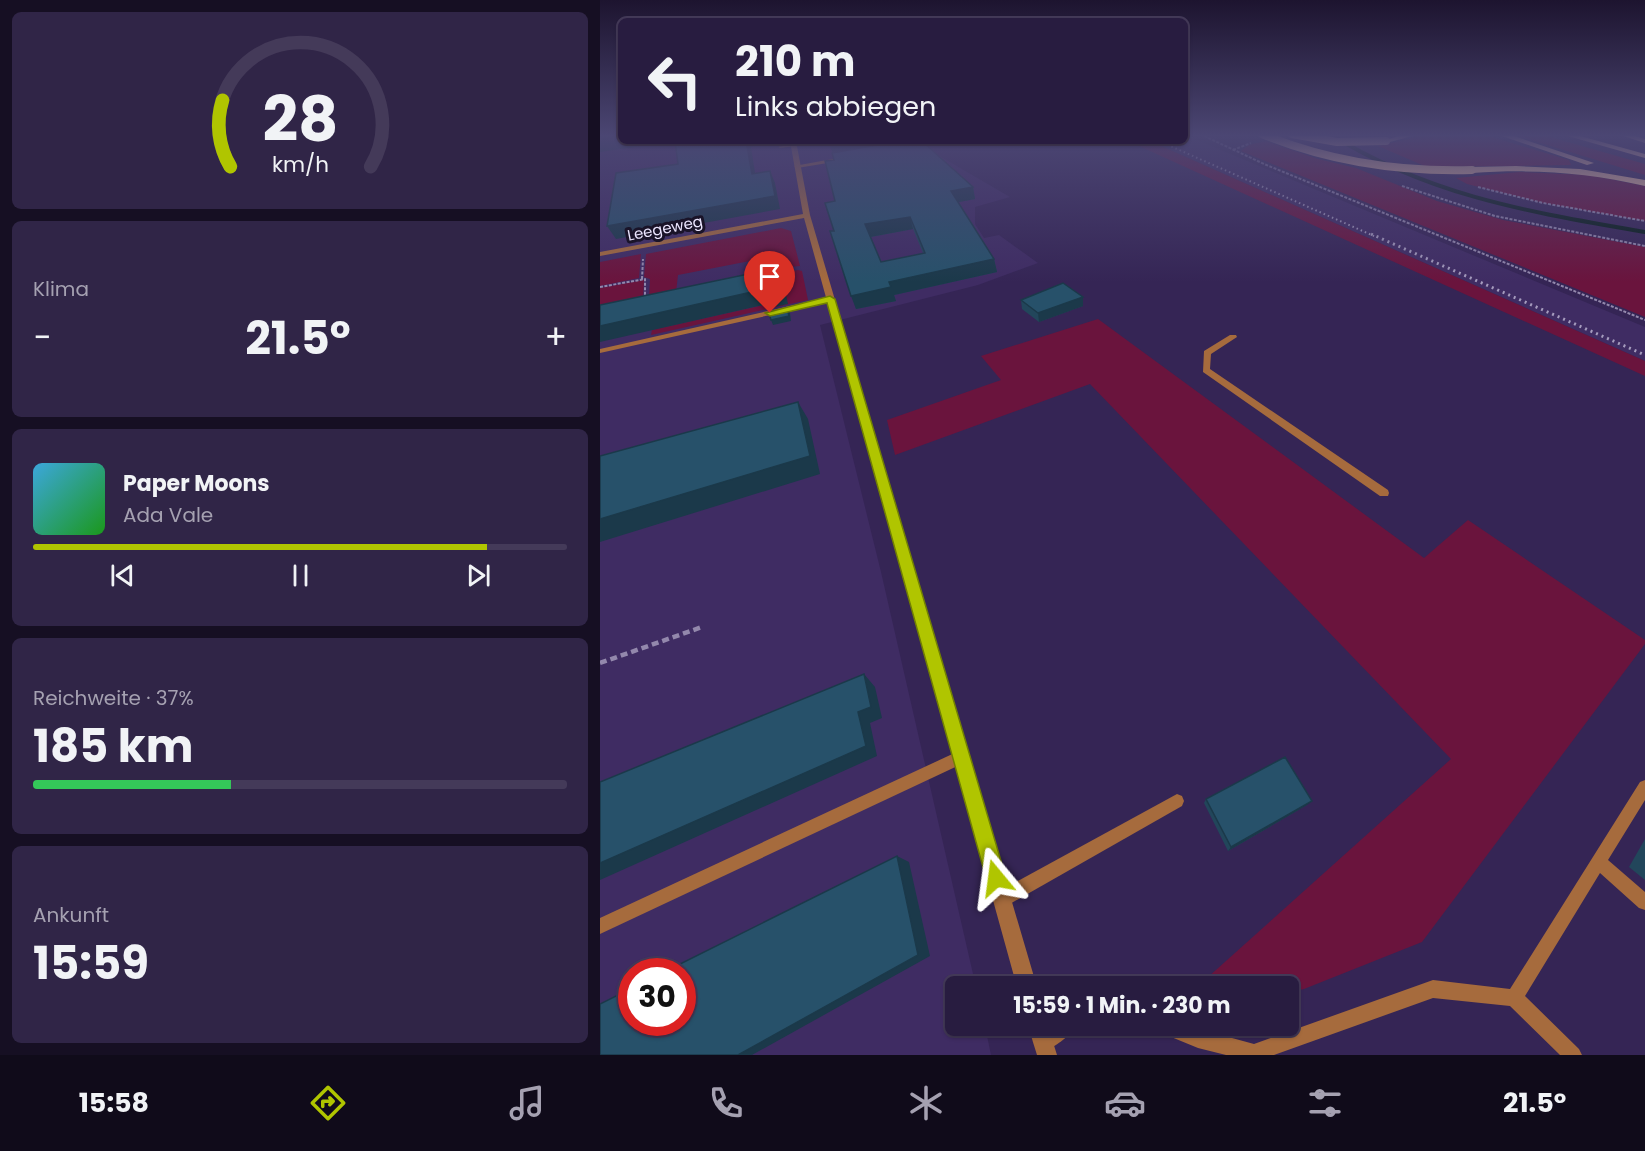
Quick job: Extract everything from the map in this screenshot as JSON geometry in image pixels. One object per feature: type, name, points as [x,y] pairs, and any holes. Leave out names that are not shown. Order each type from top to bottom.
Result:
[{"type":"street","points":[[801,183],[830,299],[1024,976]]},
{"type":"street","name":"Leegeweg","points":[[600,254],[807,215]]},
{"type":"lane","points":[[600,351],[830,299]]},
{"type":"lane","points":[[1233,337],[1207,353],[1206,369],[1384,493]]},
{"type":"lane","points":[[600,926],[961,757]]},
{"type":"lane","points":[[1514,998],[1645,787]]},
{"type":"lane","points":[[1002,899],[1177,801]]},
{"type":"lane","points":[[1599,862],[1645,902]]},
{"type":"lane","points":[[1190,1036],[1254,1053],[1433,988],[1514,998],[1573,1055]]},
{"type":"path","points":[[1311,183],[1645,320]]},
{"type":"path","points":[[1398,184],[1495,216],[1645,246]]},
{"type":"path","points":[[1478,187],[1543,203],[1645,220]]},
{"type":"path","points":[[642,279],[643,253]]},
{"type":"path","points":[[600,287],[647,280],[645,309]]},
{"type":"path","points":[[636,303],[645,300]]},
{"type":"path","points":[[600,663],[702,627]]},
{"type":"shaded area","points":[[600,183],[986,183],[1010,197],[975,207],[975,224],[984,238],[999,235],[1038,263],[978,285],[820,325],[881,572],[973,976],[945,976],[945,1036],[987,1036],[991,1055],[600,1055]]},
{"type":"shaded area","points":[[1221,183],[1245,183],[1645,361],[1645,376]]},
{"type":"shaded area","points":[[1245,183],[1301,183],[1645,327],[1645,361]]},
{"type":"shaded area","points":[[1319,183],[1393,183],[1437,201],[1503,220],[1645,247],[1645,317]]},
{"type":"shaded area","points":[[1631,183],[1645,186],[1645,221],[1543,203],[1467,184]]},
{"type":"shaded area","points":[[781,228],[791,231],[800,266],[779,268],[775,256],[678,275],[676,292],[649,297],[650,279],[644,277],[646,254]]},
{"type":"shaded area","points":[[641,254],[639,278],[600,286],[600,262]]},
{"type":"shaded area","points":[[802,271],[808,300],[651,335],[652,330],[777,302],[777,295],[787,292],[784,280],[650,309],[650,301]]},
{"type":"shaded area","points":[[644,280],[643,299],[600,319],[600,288]]},
{"type":"shaded area","points":[[1098,319],[1424,558],[1468,520],[1645,640],[1645,644],[1422,942],[1299,990],[1299,976],[1209,976],[1451,759],[1090,384],[895,455],[887,420],[1001,380],[981,356]]},
{"type":"building","points":[[614,183],[772,183],[775,196],[607,226]]},
{"type":"building","points":[[831,183],[969,183],[973,187],[951,191],[994,259],[889,282],[891,287],[851,296],[830,231],[834,231],[825,203],[835,201]],"holes":[[[910,217],[925,253],[881,262],[865,224]]]},
{"type":"building","points":[[777,268],[781,291],[762,295],[761,290],[600,326],[600,305]]},
{"type":"building","points":[[1063,283],[1083,297],[1038,313],[1021,300]]},
{"type":"building","points":[[787,308],[789,316],[771,320],[769,313]]},
{"type":"building","points":[[798,402],[810,456],[600,519],[600,456]]},
{"type":"building","points":[[864,674],[871,707],[858,712],[866,746],[600,863],[600,782]]},
{"type":"building","points":[[1285,757],[1312,801],[1231,847],[1206,799]]},
{"type":"building","points":[[897,856],[918,955],[738,1055],[600,1055],[600,1004],[618,995],[618,1036],[696,1036],[696,958],[692,958]]},
{"type":"waterway","points":[[1434,183],[1522,209],[1645,232]]},
{"type":"railway","points":[[1255,183],[1374,236]]},
{"type":"railway","points":[[1371,234],[1645,355]]},
{"type":"route","points":[[770,313],[830,299],[996,878]]}]
